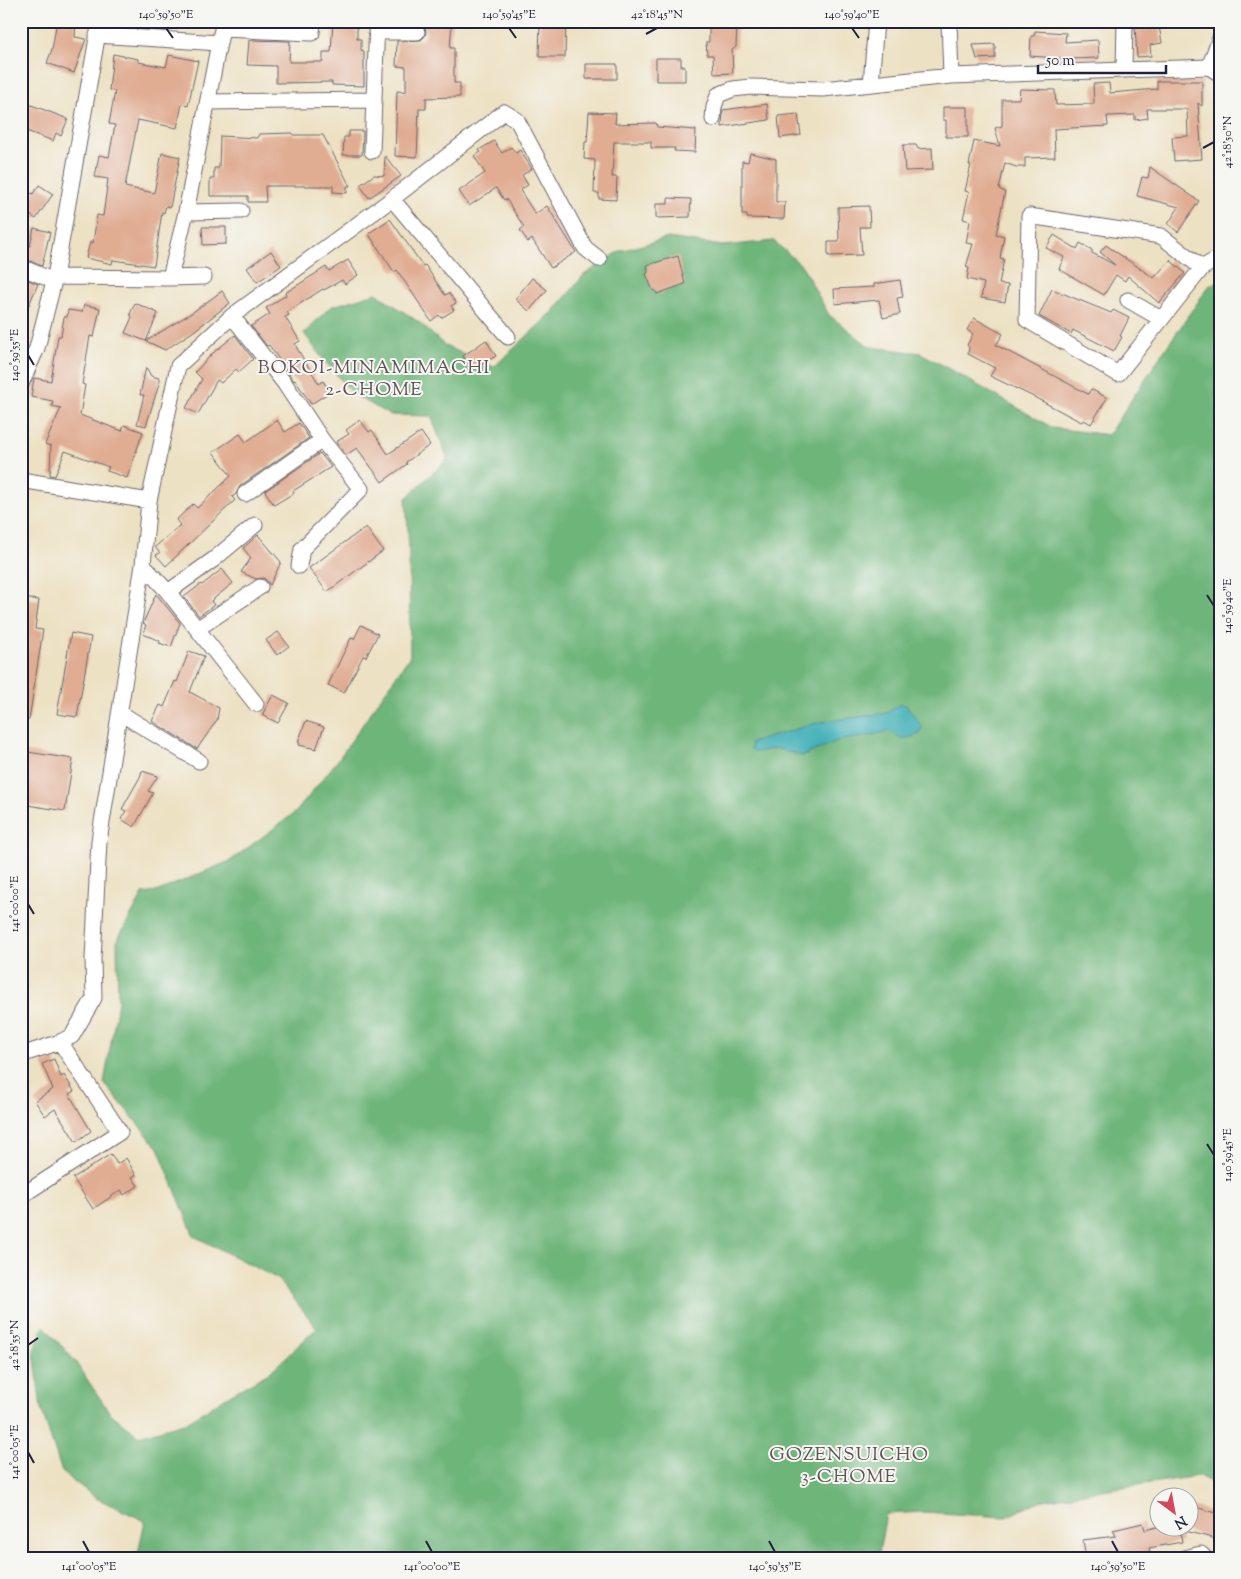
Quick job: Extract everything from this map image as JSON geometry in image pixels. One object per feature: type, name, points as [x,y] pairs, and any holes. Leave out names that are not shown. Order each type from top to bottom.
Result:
[{"type":"street","points":[[21,384],[37,348],[54,279],[98,28],[312,33],[313,21]]},
{"type":"street","points":[[871,84],[876,21]]},
{"type":"street","points":[[949,21],[951,76]]},
{"type":"street","points":[[1124,69],[1125,21]]},
{"type":"street","points":[[372,151],[376,27],[417,32]]},
{"type":"street","points":[[170,278],[186,212],[222,31]]},
{"type":"street","points":[[713,119],[718,95],[733,89],[751,87],[823,89],[951,76],[1124,69],[1214,70],[1220,38]]},
{"type":"street","points":[[208,102],[373,100]]},
{"type":"street","points":[[21,1055],[72,1036],[94,998],[93,959],[99,841],[143,565],[149,501],[178,366],[232,316],[392,199],[504,112],[517,120],[585,248],[599,259]]},
{"type":"street","points":[[392,199],[508,337]]},
{"type":"street","points":[[186,212],[241,210]]},
{"type":"street","points":[[1202,268],[1160,236],[1029,216],[1027,320],[1118,374],[1202,268],[1220,257]]},
{"type":"street","points":[[21,266],[54,279],[204,277]]},
{"type":"street","points":[[1128,300],[1162,319]]},
{"type":"street","points":[[232,316],[285,384],[322,440],[361,489],[302,549],[299,566]]},
{"type":"street","points":[[245,494],[322,440]]},
{"type":"street","points":[[21,480],[149,501]]},
{"type":"street","points":[[168,592],[213,560],[255,525]]},
{"type":"street","points":[[143,565],[168,592],[256,704]]},
{"type":"street","points":[[197,629],[260,587]]},
{"type":"street","points":[[120,713],[199,761]]},
{"type":"street","points":[[21,1196],[120,1132],[60,1042]]},
{"type":"street","points":[[1184,1558],[1201,1554],[1205,1558]]},
{"type":"green space","points":[[668,238],[723,246],[774,241],[802,266],[829,315],[870,347],[921,353],[1053,428],[1108,435],[1209,286],[1220,281],[1220,1487],[1199,1476],[1039,1501],[1006,1517],[922,1512],[886,1514],[878,1558],[137,1558],[145,1521],[96,1498],[62,1472],[41,1409],[34,1350],[44,1326],[74,1360],[110,1413],[139,1436],[187,1422],[269,1373],[317,1328],[278,1279],[194,1236],[158,1148],[104,1083],[118,1002],[117,941],[143,894],[156,892],[230,861],[296,812],[338,760],[410,656],[409,550],[406,498],[448,459],[431,416],[390,415],[353,394],[304,333],[330,307],[376,293],[420,323],[445,346],[494,367],[554,311],[584,275],[620,251]]},
{"type":"water","points":[[900,704],[907,706],[922,727],[920,734],[903,739],[889,731],[837,741],[803,756],[776,748],[756,752],[751,750],[751,743],[820,722],[887,713]]},
{"type":"building","points":[[57,21],[76,21],[75,37],[86,39],[74,73],[47,63],[52,49]]},
{"type":"building","points":[[333,21],[357,21],[357,39],[361,39],[361,50],[364,51],[364,86],[332,85],[332,82],[276,83],[276,66],[247,65],[249,40],[290,41],[289,62],[323,62],[323,52],[331,52]]},
{"type":"building","points":[[399,21],[452,21],[450,48],[454,48],[454,83],[460,83],[460,97],[426,98],[426,109],[419,109],[417,157],[395,156],[397,91],[406,92],[406,67],[396,66],[397,41],[421,40],[426,32],[425,27],[421,24],[399,23]]},
{"type":"building","points":[[540,21],[566,21],[565,57],[539,57]]},
{"type":"building","points":[[737,21],[736,47],[732,50],[733,73],[714,74],[713,55],[707,55],[706,42],[709,42],[709,22]]},
{"type":"building","points":[[1159,26],[1162,43],[1150,45],[1151,56],[1137,57],[1135,27]]},
{"type":"building","points":[[1035,31],[1066,33],[1065,42],[1098,40],[1099,58],[1070,59],[1030,56],[1031,36],[1034,36]]},
{"type":"building","points":[[995,44],[995,58],[977,59],[973,45]]},
{"type":"building","points":[[113,54],[138,59],[138,62],[166,67],[169,55],[198,61],[188,106],[182,104],[177,128],[138,120],[125,187],[154,193],[162,153],[180,157],[170,207],[166,206],[164,213],[162,212],[154,266],[113,260],[112,264],[86,258],[90,242],[93,243],[97,215],[103,216],[108,179],[95,177],[99,155],[109,157],[115,125],[109,124],[115,91],[109,90]]},
{"type":"building","points":[[656,58],[681,58],[681,66],[685,66],[685,81],[656,81]]},
{"type":"building","points":[[586,64],[617,64],[617,79],[586,79]]},
{"type":"building","points":[[1157,81],[1202,81],[1202,106],[1198,103],[1202,159],[1174,161],[1172,137],[1188,136],[1187,109],[1147,109],[1148,118],[1135,120],[1135,115],[1107,116],[1108,126],[1054,129],[1055,157],[1025,158],[1025,167],[1016,167],[1005,163],[999,189],[1005,192],[996,234],[1004,236],[1000,258],[1004,259],[999,284],[1008,285],[1005,302],[981,298],[984,283],[967,279],[969,268],[966,267],[973,244],[966,243],[970,221],[963,219],[969,192],[965,191],[974,141],[1000,146],[995,128],[1002,126],[1002,99],[1019,99],[1020,89],[1055,90],[1056,105],[1094,104],[1093,84],[1109,83],[1110,93],[1157,89]]},
{"type":"building","points":[[21,101],[68,119],[61,136],[56,133],[53,141],[21,129]]},
{"type":"building","points":[[767,104],[769,120],[722,127],[723,110]]},
{"type":"building","points":[[943,107],[968,107],[968,137],[946,137],[946,120],[943,120]]},
{"type":"building","points":[[589,112],[616,113],[615,124],[656,123],[657,127],[696,130],[695,152],[674,151],[675,148],[651,148],[651,142],[614,142],[612,177],[617,177],[616,200],[599,199],[599,193],[594,193],[595,160],[584,159]]},
{"type":"building","points":[[798,114],[801,135],[780,138],[778,116]]},
{"type":"building","points":[[349,131],[363,131],[362,155],[343,155],[344,137],[349,137]]},
{"type":"building","points":[[293,133],[293,135],[323,135],[350,186],[347,186],[347,193],[333,192],[333,186],[265,186],[266,202],[248,202],[248,196],[210,196],[210,179],[214,179],[214,168],[219,168],[220,136],[257,138],[259,134]]},
{"type":"building","points":[[494,141],[502,153],[511,147],[516,153],[520,150],[532,169],[522,175],[528,185],[520,190],[535,214],[547,206],[576,252],[551,268],[532,239],[528,242],[520,230],[524,227],[506,199],[504,200],[496,188],[469,206],[459,191],[485,173],[474,156],[481,152],[479,150]]},
{"type":"building","points":[[903,145],[916,145],[918,149],[932,148],[933,170],[905,171]]},
{"type":"building","points":[[750,153],[776,159],[776,202],[785,202],[784,219],[747,218],[747,215],[742,215],[742,161],[748,162]]},
{"type":"building","points":[[385,156],[401,176],[369,198],[360,185],[374,175],[384,176]]},
{"type":"building","points":[[1150,167],[1199,201],[1178,232],[1168,224],[1179,207],[1137,196],[1142,177],[1148,178]]},
{"type":"building","points":[[39,185],[53,194],[36,219],[21,209],[31,193],[33,194]]},
{"type":"building","points":[[668,198],[691,199],[690,217],[656,218],[656,204],[668,204]]},
{"type":"building","points":[[869,206],[870,227],[860,227],[862,255],[828,256],[828,242],[839,242],[838,207]]},
{"type":"building","points":[[390,219],[445,295],[449,293],[456,303],[451,306],[454,310],[441,318],[439,315],[431,321],[397,270],[394,272],[370,236],[369,233]]},
{"type":"building","points":[[202,227],[226,227],[226,244],[203,245]]},
{"type":"building","points":[[34,228],[50,232],[42,266],[23,258],[26,245],[30,246]]},
{"type":"building","points":[[1054,235],[1077,249],[1080,243],[1092,250],[1092,253],[1115,265],[1100,252],[1106,245],[1154,278],[1170,260],[1185,273],[1159,303],[1128,276],[1125,281],[1116,275],[1104,295],[1059,269],[1064,257],[1046,248]]},
{"type":"building","points":[[271,251],[281,266],[257,282],[247,268]]},
{"type":"building","points":[[678,256],[685,284],[657,294],[655,290],[653,291],[646,274],[648,272],[647,265]]},
{"type":"building","points":[[348,260],[358,275],[345,284],[342,280],[323,289],[287,312],[289,315],[285,317],[300,341],[295,344],[298,350],[319,384],[323,381],[330,392],[311,404],[269,345],[267,346],[251,326],[270,314],[266,308],[286,295],[285,293],[326,267],[329,271]]},
{"type":"building","points":[[21,277],[38,284],[21,323]]},
{"type":"building","points":[[532,278],[547,290],[529,311],[515,299]]},
{"type":"building","points":[[900,280],[903,297],[897,298],[900,314],[883,318],[879,300],[835,304],[834,289],[874,287],[874,284]]},
{"type":"building","points":[[1052,289],[1111,313],[1113,310],[1129,318],[1114,351],[1073,330],[1071,334],[1039,316]]},
{"type":"building","points":[[222,291],[230,303],[194,331],[165,350],[146,341],[193,312]]},
{"type":"building","points":[[135,303],[158,313],[146,341],[125,333],[132,317],[130,314]]},
{"type":"building","points":[[84,305],[100,308],[94,337],[90,336],[82,384],[85,385],[80,415],[122,431],[124,425],[143,432],[127,478],[107,471],[109,467],[65,451],[55,476],[50,475],[51,446],[45,444],[61,408],[52,406],[53,401],[31,397],[34,378],[51,381],[58,336],[61,336],[64,317],[67,317],[68,310],[82,312]]},
{"type":"building","points":[[974,318],[1003,334],[996,345],[1088,394],[1091,389],[1107,398],[1091,424],[1084,420],[1081,422],[990,376],[995,368],[968,354],[969,347],[967,345],[973,334],[967,330]]},
{"type":"building","points":[[235,335],[253,359],[239,372],[236,369],[221,383],[217,380],[198,414],[186,408],[202,379],[195,372],[213,353]]},
{"type":"building","points":[[486,340],[496,356],[472,370],[463,356]]},
{"type":"building","points":[[146,367],[151,376],[159,378],[159,384],[146,426],[137,424],[144,395],[140,395]]},
{"type":"building","points":[[277,420],[285,432],[299,423],[309,438],[240,486],[232,497],[235,500],[166,566],[156,555],[160,553],[155,547],[180,525],[176,520],[193,504],[197,508],[231,476],[213,452],[240,434],[246,442]]},
{"type":"building","points":[[360,420],[369,432],[372,430],[388,454],[421,432],[430,445],[382,482],[357,448],[346,455],[336,442],[349,434],[346,430]]},
{"type":"building","points":[[320,453],[331,467],[274,505],[265,491]]},
{"type":"building","points":[[366,527],[383,551],[327,592],[309,568]]},
{"type":"building","points":[[258,535],[281,562],[270,585],[264,578],[256,579],[241,572],[251,558],[243,548]]},
{"type":"building","points":[[222,569],[233,583],[211,601],[214,605],[199,616],[184,597]]},
{"type":"building","points":[[156,594],[180,623],[171,647],[143,634],[146,625],[143,623]]},
{"type":"building","points":[[21,598],[39,600],[35,629],[43,630],[29,720],[21,720]]},
{"type":"building","points":[[361,625],[378,634],[366,657],[363,656],[344,693],[328,685],[351,638],[354,639]]},
{"type":"building","points":[[278,632],[289,646],[277,655],[266,640]]},
{"type":"building","points":[[71,633],[91,637],[77,717],[57,714]]},
{"type":"building","points":[[189,651],[204,656],[190,692],[219,708],[217,720],[197,749],[152,721],[160,705],[164,707],[175,681],[177,682]]},
{"type":"building","points":[[273,695],[289,703],[278,723],[262,715]]},
{"type":"building","points":[[306,721],[324,727],[316,749],[299,745],[300,743],[298,742]]},
{"type":"building","points":[[21,751],[73,759],[65,811],[21,804]]},
{"type":"building","points":[[142,771],[158,776],[148,791],[153,793],[134,827],[121,819],[126,811],[122,809]]},
{"type":"building","points":[[54,1059],[61,1077],[64,1075],[74,1091],[69,1094],[91,1131],[76,1142],[55,1109],[45,1116],[35,1101],[53,1089],[42,1064]]},
{"type":"building","points":[[111,1154],[117,1164],[126,1158],[136,1175],[132,1177],[138,1186],[124,1195],[121,1190],[93,1209],[73,1178]]},
{"type":"building","points":[[1198,1508],[1220,1514],[1220,1540],[1198,1534]]},
{"type":"building","points":[[1143,1523],[1145,1530],[1148,1529],[1148,1536],[1181,1536],[1182,1542],[1149,1548],[1150,1553],[1128,1558],[1086,1558],[1083,1540],[1116,1536],[1113,1530]]},
{"type":"district","name":"BOKOI-MINAMIMACHI 2-CHOME","points":[[374,377]]},
{"type":"district","name":"GOZENSUICHO 3-CHOME","points":[[849,1464]]}]
